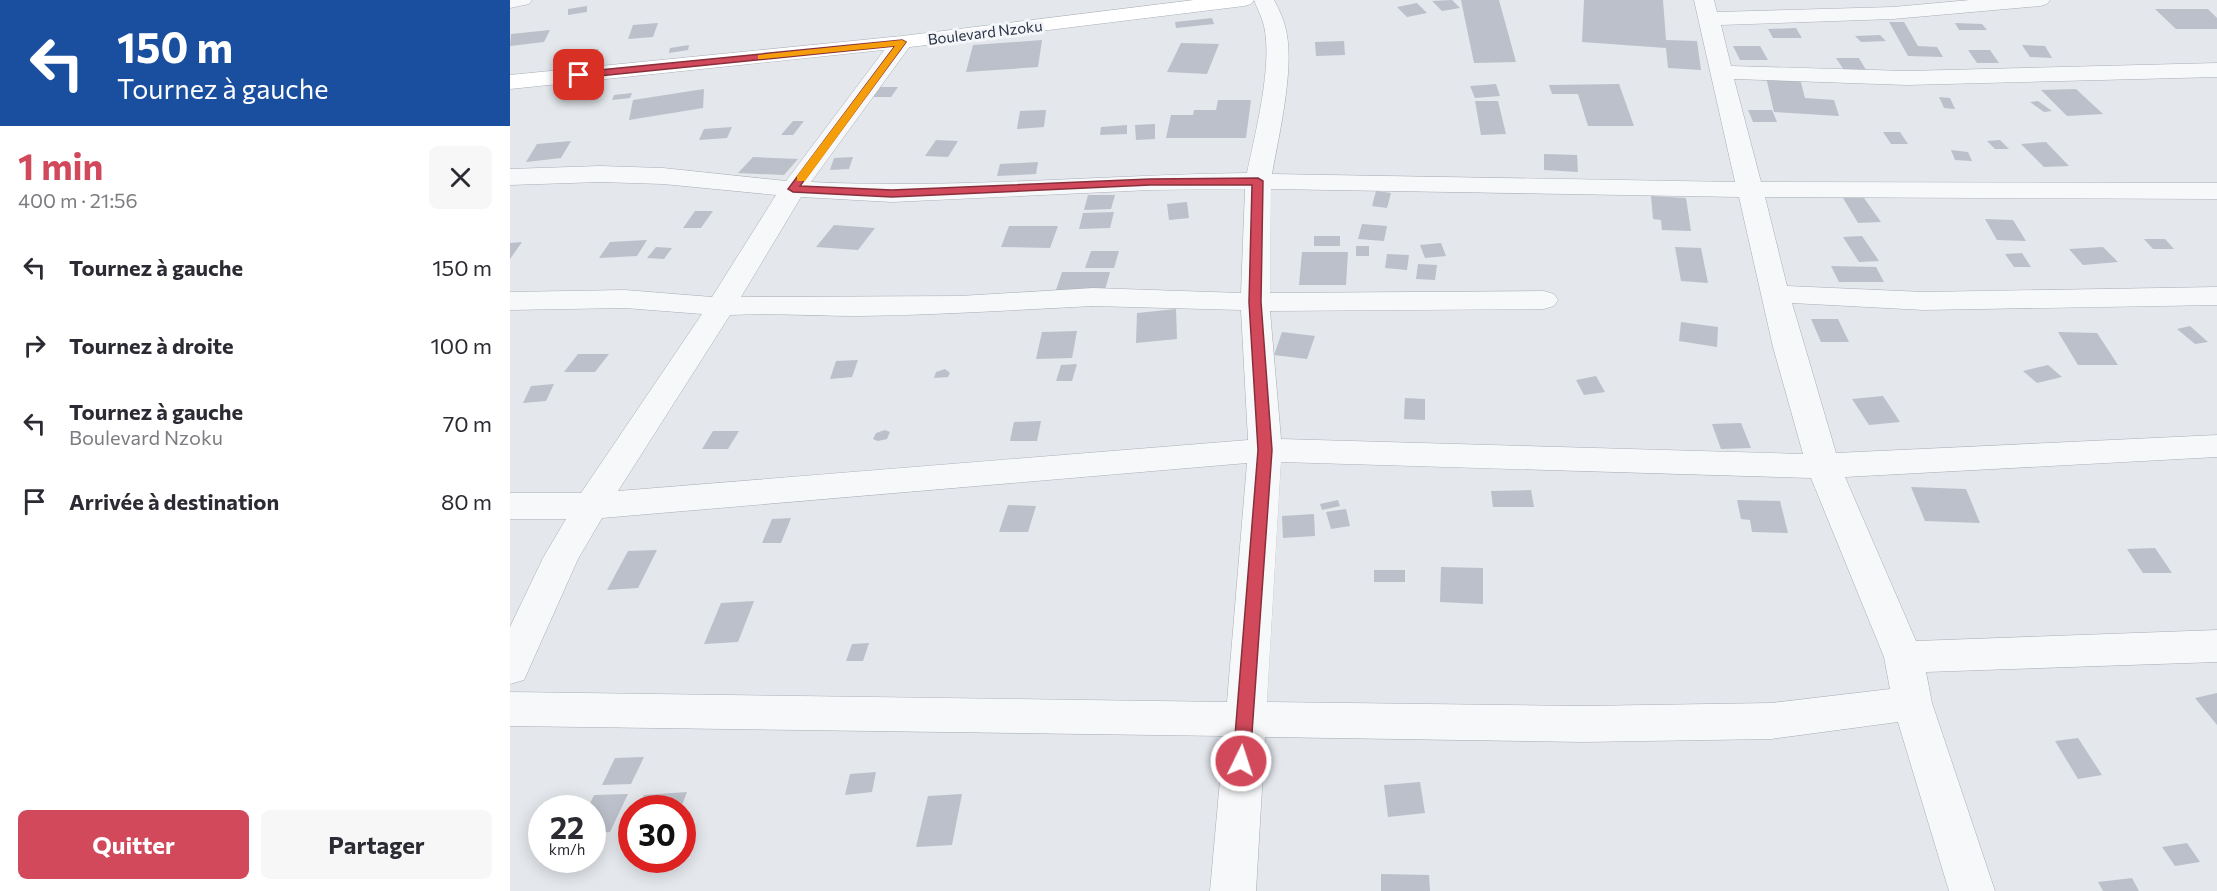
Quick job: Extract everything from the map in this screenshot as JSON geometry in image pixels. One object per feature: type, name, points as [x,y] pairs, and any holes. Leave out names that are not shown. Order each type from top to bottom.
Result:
[{"type":"street","points":[[510,2],[522,0]]},
{"type":"street","name":"Boulevard Nzoku","points":[[510,82],[902,42],[1244,0]]},
{"type":"street","points":[[1233,891],[1265,450],[1255,302],[1258,181],[1270,121],[1277,55],[1275,26],[1264,0]]},
{"type":"street","points":[[1972,891],[1912,703],[1904,657],[1823,466],[1775,294],[1706,9],[1893,13],[2040,0]]},
{"type":"street","points":[[510,668],[561,558],[591,506],[721,308],[793,189],[902,42]]},
{"type":"street","points":[[1722,72],[1907,78],[2217,70]]},
{"type":"street","points":[[510,177],[600,174],[663,176],[793,189],[892,194],[1150,182],[1258,181],[1750,189],[2217,191]]},
{"type":"street","points":[[1775,294],[1924,301],[2217,296]]},
{"type":"street","points":[[510,301],[625,299],[721,308],[786,304],[856,307],[960,305],[1093,297],[1255,302],[1544,300]]},
{"type":"street","points":[[510,506],[591,506],[1265,450],[1823,466],[2217,446]]},
{"type":"street","points":[[1904,657],[2217,646]]},
{"type":"street","points":[[510,709],[1583,724],[1772,721],[1912,703]]},
{"type":"building","points":[[1452,0],[1460,8],[1442,11],[1432,1]]},
{"type":"building","points":[[1461,0],[1499,0],[1516,62],[1474,63]]},
{"type":"building","points":[[1584,0],[1663,0],[1666,40],[1697,41],[1701,70],[1668,68],[1666,48],[1582,42]]},
{"type":"building","points":[[1417,3],[1427,13],[1407,17],[1397,7]]},
{"type":"building","points":[[587,6],[587,12],[568,15],[568,9]]},
{"type":"building","points":[[2155,9],[2208,9],[2217,18],[2217,29],[2176,29]]},
{"type":"building","points":[[1212,18],[1214,24],[1176,28],[1175,22]]},
{"type":"building","points":[[1889,22],[1904,22],[1918,46],[1937,47],[1943,57],[1908,56]]},
{"type":"building","points":[[658,23],[653,37],[628,39],[633,25]]},
{"type":"building","points":[[1955,23],[1982,24],[1987,30],[1959,30]]},
{"type":"building","points":[[1796,28],[1802,38],[1773,38],[1768,29]]},
{"type":"building","points":[[550,30],[544,42],[510,46],[511,34]]},
{"type":"building","points":[[1880,35],[1886,41],[1861,42],[1855,36]]},
{"type":"building","points":[[1042,40],[1038,67],[966,72],[973,45]]},
{"type":"building","points":[[1344,41],[1345,55],[1316,56],[1315,42]]},
{"type":"building","points":[[1181,43],[1219,44],[1207,74],[1167,72]]},
{"type":"building","points":[[689,45],[688,50],[669,53],[670,48]]},
{"type":"building","points":[[2022,45],[2045,46],[2052,58],[2030,57]]},
{"type":"building","points":[[1733,46],[1760,46],[1768,60],[1740,60]]},
{"type":"building","points":[[599,49],[596,55],[568,57],[572,51]]},
{"type":"building","points":[[1968,50],[1990,50],[1999,63],[1977,63]]},
{"type":"building","points":[[1836,58],[1859,58],[1866,70],[1844,70]]},
{"type":"building","points":[[1766,77],[1800,79],[1805,98],[1834,100],[1839,116],[1774,112]]},
{"type":"building","points":[[1496,84],[1500,96],[1475,98],[1470,86]]},
{"type":"building","points":[[1619,84],[1634,126],[1588,126],[1578,94],[1552,94],[1549,85]]},
{"type":"building","points":[[880,87],[898,87],[891,97],[873,97]]},
{"type":"building","points":[[704,89],[703,108],[629,120],[633,100]]},
{"type":"building","points":[[2076,89],[2103,114],[2067,116],[2041,90]]},
{"type":"building","points":[[632,93],[630,98],[612,100],[614,95]]},
{"type":"building","points":[[1939,97],[1950,98],[1955,109],[1944,108]]},
{"type":"building","points":[[1218,100],[1251,100],[1246,138],[1166,138],[1171,115],[1193,115],[1194,110],[1216,110]]},
{"type":"building","points":[[1475,101],[1498,101],[1506,134],[1481,135]]},
{"type":"building","points":[[2038,101],[2052,111],[2044,112],[2030,102]]},
{"type":"building","points":[[1046,110],[1044,127],[1017,129],[1020,111]]},
{"type":"building","points":[[1748,110],[1772,110],[1777,122],[1753,122]]},
{"type":"building","points":[[793,121],[804,121],[793,135],[781,135]]},
{"type":"building","points":[[1155,124],[1155,139],[1136,140],[1135,125]]},
{"type":"building","points":[[1127,125],[1127,134],[1100,135],[1101,127]]},
{"type":"building","points":[[732,127],[727,138],[699,140],[704,129]]},
{"type":"building","points":[[1883,132],[1900,132],[1908,144],[1891,144]]},
{"type":"building","points":[[936,140],[958,141],[948,157],[925,156]]},
{"type":"building","points":[[2000,140],[2009,149],[1995,149],[1987,141]]},
{"type":"building","points":[[571,141],[561,158],[526,162],[537,144]]},
{"type":"building","points":[[2046,142],[2069,166],[2044,167],[2021,144]]},
{"type":"building","points":[[1951,150],[1968,152],[1972,161],[1955,160]]},
{"type":"building","points":[[1544,154],[1577,155],[1578,172],[1544,170]]},
{"type":"building","points":[[753,157],[798,159],[784,175],[738,173]]},
{"type":"building","points":[[853,157],[849,169],[830,170],[834,158]]},
{"type":"building","points":[[1038,162],[1036,174],[997,176],[1000,164]]},
{"type":"building","points":[[1376,191],[1391,193],[1387,208],[1372,206]]},
{"type":"building","points":[[1088,195],[1115,195],[1111,209],[1084,210]]},
{"type":"building","points":[[1651,196],[1686,198],[1691,231],[1662,230],[1661,220],[1653,219]]},
{"type":"building","points":[[1843,198],[1864,198],[1881,222],[1858,223]]},
{"type":"building","points":[[1187,202],[1189,218],[1169,220],[1167,204]]},
{"type":"building","points":[[695,211],[713,211],[701,228],[683,228]]},
{"type":"building","points":[[1114,212],[1110,228],[1079,229],[1083,213]]},
{"type":"building","points":[[1985,219],[2013,220],[2026,241],[1997,240]]},
{"type":"building","points":[[1362,224],[1387,226],[1384,241],[1358,239]]},
{"type":"building","points":[[834,225],[875,228],[858,250],[816,247]]},
{"type":"building","points":[[1009,226],[1058,226],[1050,248],[1001,247]]},
{"type":"building","points":[[1314,236],[1340,236],[1340,246],[1314,246]]},
{"type":"building","points":[[1862,236],[1879,261],[1859,262],[1843,237]]},
{"type":"building","points":[[2144,239],[2165,239],[2174,249],[2153,249]]},
{"type":"building","points":[[647,240],[637,256],[599,258],[610,242]]},
{"type":"building","points":[[522,242],[510,259],[510,243]]},
{"type":"building","points":[[1441,243],[1446,256],[1425,258],[1420,245]]},
{"type":"building","points":[[1356,246],[1369,246],[1369,256],[1356,256]]},
{"type":"building","points":[[656,247],[672,248],[664,259],[647,258]]},
{"type":"building","points":[[1675,247],[1701,248],[1708,283],[1681,281]]},
{"type":"building","points":[[2103,247],[2118,262],[2083,265],[2069,249]]},
{"type":"building","points":[[1091,251],[1119,251],[1114,268],[1085,268]]},
{"type":"building","points":[[1302,252],[1348,252],[1346,285],[1299,285]]},
{"type":"building","points":[[2022,253],[2031,267],[2014,267],[2005,254]]},
{"type":"building","points":[[1387,254],[1409,255],[1407,270],[1385,268]]},
{"type":"building","points":[[1418,264],[1437,265],[1435,280],[1416,279]]},
{"type":"building","points":[[1831,266],[1876,267],[1884,282],[1839,282]]},
{"type":"building","points":[[1062,272],[1110,272],[1105,290],[1056,290]]},
{"type":"building","points":[[1176,309],[1177,339],[1136,343],[1137,313]]},
{"type":"building","points":[[1811,319],[1838,319],[1849,342],[1821,342]]},
{"type":"building","points":[[1681,322],[1718,327],[1717,347],[1679,341]]},
{"type":"building","points":[[2190,326],[2208,342],[2195,344],[2177,329]]},
{"type":"building","points":[[1077,331],[1072,358],[1036,359],[1042,332]]},
{"type":"building","points":[[1282,332],[1315,336],[1307,359],[1274,355]]},
{"type":"building","points":[[2058,332],[2097,333],[2118,365],[2078,365]]},
{"type":"building","points":[[578,354],[609,354],[595,372],[564,372]]},
{"type":"building","points":[[858,360],[852,377],[830,379],[836,361]]},
{"type":"building","points":[[1077,364],[1072,381],[1056,381],[1061,365]]},
{"type":"building","points":[[2048,365],[2062,377],[2037,383],[2023,371]]},
{"type":"building","points":[[945,369],[950,373],[948,377],[934,378],[936,372]]},
{"type":"building","points":[[1596,376],[1605,392],[1584,395],[1576,380]]},
{"type":"building","points":[[554,384],[546,401],[523,403],[531,386]]},
{"type":"building","points":[[1883,396],[1900,422],[1869,425],[1852,399]]},
{"type":"building","points":[[1405,398],[1425,399],[1425,420],[1404,419]]},
{"type":"building","points":[[1041,421],[1037,441],[1010,441],[1014,422]]},
{"type":"building","points":[[1741,423],[1751,448],[1721,449],[1712,424]]},
{"type":"building","points":[[885,430],[890,432],[887,439],[878,441],[873,439],[876,433]]},
{"type":"building","points":[[713,431],[739,431],[728,449],[702,449]]},
{"type":"building","points":[[1911,487],[1966,489],[1980,523],[1925,521]]},
{"type":"building","points":[[1531,490],[1534,507],[1493,507],[1491,491]]},
{"type":"building","points":[[1338,500],[1340,506],[1322,510],[1320,504]]},
{"type":"building","points":[[1737,500],[1780,501],[1788,533],[1752,532],[1750,520],[1741,519]]},
{"type":"building","points":[[1008,505],[1036,506],[1028,532],[999,532]]},
{"type":"building","points":[[1346,509],[1350,526],[1331,529],[1326,512]]},
{"type":"building","points":[[1314,514],[1315,536],[1283,538],[1282,516]]},
{"type":"building","points":[[791,518],[781,543],[762,543],[772,519]]},
{"type":"building","points":[[2155,548],[2172,573],[2143,573],[2127,549]]},
{"type":"building","points":[[657,550],[638,588],[607,590],[628,551]]},
{"type":"building","points":[[1441,567],[1483,568],[1483,604],[1440,602]]},
{"type":"building","points":[[1374,570],[1405,570],[1405,582],[1374,582]]},
{"type":"building","points":[[754,601],[738,642],[704,644],[721,603]]},
{"type":"building","points":[[869,643],[863,661],[846,661],[852,644]]},
{"type":"building","points":[[2217,693],[2217,725],[2195,698]]},
{"type":"building","points":[[2078,738],[2102,775],[2078,779],[2055,741]]},
{"type":"building","points":[[644,757],[631,784],[602,785],[615,758]]},
{"type":"building","points":[[876,772],[872,792],[845,795],[850,774]]},
{"type":"building","points":[[1420,782],[1425,813],[1388,817],[1384,785]]},
{"type":"building","points":[[687,792],[686,795],[644,795]]},
{"type":"building","points":[[628,794],[618,795],[618,815],[610,832],[606,832],[606,795],[594,795]]},
{"type":"building","points":[[962,794],[952,845],[916,847],[928,796]]},
{"type":"building","points":[[2187,843],[2200,862],[2175,866],[2162,847]]},
{"type":"building","points":[[1381,874],[1429,875],[1430,891],[1381,891]]},
{"type":"building","points":[[2132,878],[2139,891],[2103,891],[2098,882]]},
{"type":"slow traffic","points":[[761,57],[902,42],[801,178]]},
{"type":"route","points":[[579,75],[902,42],[793,189],[892,194],[1008,187],[1258,181],[1255,302],[1265,450],[1241,761]]}]
